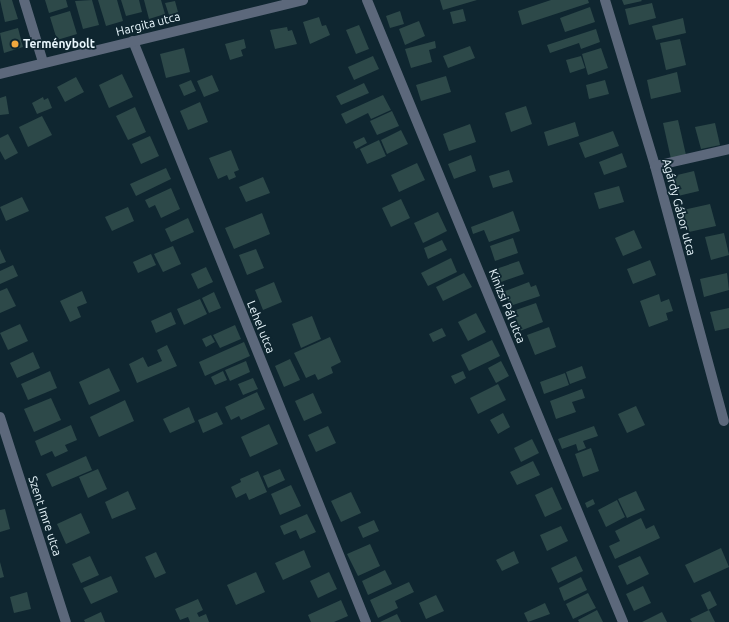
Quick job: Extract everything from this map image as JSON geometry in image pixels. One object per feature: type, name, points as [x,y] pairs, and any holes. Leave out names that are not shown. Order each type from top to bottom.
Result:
[{"type":"street","points":[[24,0],[43,62]]},
{"type":"street","name":"Hargita utca","points":[[0,74],[43,62],[303,0]]},
{"type":"street","name":"Kinizsi Pál utca","points":[[367,0],[623,622]]},
{"type":"street","name":"Agárdy Gábor utca","points":[[605,0],[655,166],[724,421]]},
{"type":"street","name":"Lehel utca","points":[[134,41],[366,622]]},
{"type":"street","points":[[655,166],[729,148]]},
{"type":"street","name":"Szent Imre utca","points":[[0,417],[5,449],[66,622]]},
{"type":"building","points":[[0,0],[12,0],[18,19],[5,22]]},
{"type":"building","points":[[45,0],[66,0],[68,7],[49,13]]},
{"type":"building","points":[[92,0],[99,25],[83,29],[75,1]]},
{"type":"building","points":[[98,0],[117,0],[123,21],[106,26]]},
{"type":"building","points":[[121,0],[139,0],[142,12],[126,16]]},
{"type":"building","points":[[144,0],[161,0],[165,14],[149,19]]},
{"type":"building","points":[[440,0],[477,0],[443,10]]},
{"type":"building","points":[[551,0],[588,0],[589,3],[522,25],[518,11]]},
{"type":"building","points":[[622,0],[641,0],[642,1],[624,5]]},
{"type":"building","points":[[175,1],[178,12],[169,15],[165,3]]},
{"type":"building","points":[[652,3],[656,18],[629,25],[625,9]]},
{"type":"building","points":[[590,7],[595,22],[565,32],[560,18]]},
{"type":"building","points":[[463,9],[466,21],[453,24],[450,12]]},
{"type":"building","points":[[70,11],[77,34],[57,40],[50,17]]},
{"type":"building","points":[[400,11],[404,24],[390,28],[386,16]]},
{"type":"building","points":[[319,17],[322,26],[326,25],[330,35],[310,44],[303,22]]},
{"type":"building","points":[[683,18],[686,33],[656,40],[652,26]]},
{"type":"building","points":[[419,21],[425,36],[405,45],[399,29]]},
{"type":"building","points":[[359,25],[369,49],[356,54],[346,30]]},
{"type":"building","points":[[287,27],[288,31],[292,30],[297,44],[275,49],[270,30]]},
{"type":"building","points":[[18,28],[23,47],[4,53],[0,33]]},
{"type":"building","points":[[596,29],[600,42],[581,49],[579,43],[550,53],[547,45]]},
{"type":"building","points":[[244,39],[246,48],[241,50],[243,56],[230,60],[225,44]]},
{"type":"building","points":[[680,39],[686,65],[666,70],[660,43]]},
{"type":"building","points":[[435,41],[436,48],[429,50],[432,62],[411,68],[405,49]]},
{"type":"building","points":[[470,46],[475,58],[448,68],[443,56]]},
{"type":"building","points":[[184,48],[190,72],[166,78],[160,54]]},
{"type":"building","points":[[601,48],[608,68],[588,75],[582,54]]},
{"type":"building","points":[[373,56],[379,69],[354,80],[348,67]]},
{"type":"building","points":[[581,56],[585,68],[570,73],[566,60]]},
{"type":"building","points":[[677,72],[681,92],[651,99],[647,80]]},
{"type":"building","points":[[122,74],[133,97],[109,108],[99,85]]},
{"type":"building","points":[[212,75],[219,91],[204,97],[197,81]]},
{"type":"building","points":[[446,76],[451,92],[421,101],[416,85]]},
{"type":"building","points":[[76,77],[84,92],[65,102],[57,87]]},
{"type":"building","points":[[191,80],[196,91],[184,96],[179,85]]},
{"type":"building","points":[[605,80],[609,94],[589,99],[586,85]]},
{"type":"building","points":[[364,83],[369,93],[341,105],[336,96]]},
{"type":"building","points":[[383,95],[391,110],[371,119],[368,113],[346,124],[341,114]]},
{"type":"building","points":[[6,96],[9,114],[0,115],[0,98]]},
{"type":"building","points":[[43,97],[44,100],[48,98],[52,108],[37,114],[32,103]]},
{"type":"building","points":[[200,102],[208,122],[188,130],[180,111]]},
{"type":"building","points":[[526,106],[532,124],[511,132],[505,113]]},
{"type":"building","points":[[135,107],[146,132],[128,140],[116,116]]},
{"type":"building","points":[[392,111],[399,126],[377,135],[370,121]]},
{"type":"building","points":[[42,116],[52,135],[28,147],[19,127]]},
{"type":"building","points":[[678,120],[686,155],[671,159],[663,123]]},
{"type":"building","points":[[575,122],[579,136],[548,146],[544,132]]},
{"type":"building","points":[[715,123],[720,145],[701,149],[695,127]]},
{"type":"building","points":[[470,124],[476,142],[449,151],[443,134]]},
{"type":"building","points":[[401,130],[408,144],[387,154],[381,140]]},
{"type":"building","points":[[613,131],[619,146],[585,158],[579,143]]},
{"type":"building","points":[[8,134],[18,153],[5,160],[0,151],[0,138]]},
{"type":"building","points":[[150,136],[159,156],[141,164],[132,144]]},
{"type":"building","points":[[364,137],[367,143],[356,149],[353,142]]},
{"type":"building","points":[[379,140],[386,156],[367,164],[360,149]]},
{"type":"building","points":[[231,150],[239,170],[234,172],[236,177],[229,180],[227,175],[218,179],[209,158]]},
{"type":"building","points":[[622,153],[627,167],[604,175],[599,162]]},
{"type":"building","points":[[471,155],[476,171],[454,179],[448,164]]},
{"type":"building","points":[[417,163],[425,180],[399,192],[391,175]]},
{"type":"building","points":[[166,168],[171,179],[136,196],[130,184]]},
{"type":"building","points":[[509,170],[513,182],[493,188],[489,176]]},
{"type":"building","points":[[694,171],[699,191],[678,196],[673,176]]},
{"type":"building","points":[[263,177],[270,193],[246,202],[239,187]]},
{"type":"building","points":[[619,186],[624,202],[599,209],[594,193]]},
{"type":"building","points":[[171,188],[180,209],[161,218],[155,205],[149,208],[145,200]]},
{"type":"building","points":[[22,197],[29,211],[6,221],[0,207]]},
{"type":"building","points":[[401,199],[410,218],[391,227],[382,208]]},
{"type":"building","points":[[710,204],[716,226],[689,232],[683,210]]},
{"type":"building","points":[[128,207],[134,221],[112,231],[105,217]]},
{"type":"building","points":[[513,211],[520,231],[489,242],[484,230],[473,234],[471,227]]},
{"type":"building","points":[[438,212],[447,231],[423,243],[414,223]]},
{"type":"building","points":[[262,213],[270,234],[234,249],[225,228]]},
{"type":"building","points":[[188,218],[194,232],[171,242],[165,229]]},
{"type":"building","points":[[634,230],[642,248],[623,256],[615,238]]},
{"type":"building","points":[[724,233],[729,255],[711,260],[705,237]]},
{"type":"building","points":[[513,238],[518,253],[495,261],[490,246]]},
{"type":"building","points":[[442,240],[447,250],[428,259],[424,248]]},
{"type":"building","points":[[173,246],[181,264],[163,272],[154,254]]},
{"type":"building","points":[[0,249],[6,262],[0,264]]},
{"type":"building","points":[[256,249],[264,268],[247,275],[239,255]]},
{"type":"building","points":[[151,254],[156,265],[138,273],[133,262]]},
{"type":"building","points":[[451,258],[457,272],[428,286],[421,273]]},
{"type":"building","points":[[650,260],[656,275],[633,284],[627,269]]},
{"type":"building","points":[[519,261],[524,274],[501,282],[496,269]]},
{"type":"building","points":[[13,265],[18,276],[0,284],[0,271]]},
{"type":"building","points":[[206,267],[213,282],[198,289],[191,274]]},
{"type":"building","points":[[464,273],[472,287],[443,301],[436,287]]},
{"type":"building","points":[[727,273],[729,290],[704,297],[700,279]]},
{"type":"building","points":[[274,282],[282,302],[263,310],[255,290]]},
{"type":"building","points":[[529,282],[531,287],[536,285],[540,296],[510,306],[505,291]]},
{"type":"building","points":[[7,288],[16,306],[0,313],[0,291]]},
{"type":"building","points":[[82,291],[87,303],[77,307],[81,317],[70,322],[60,301]]},
{"type":"building","points":[[214,292],[221,308],[209,313],[202,298]]},
{"type":"building","points":[[659,294],[661,302],[669,299],[673,311],[666,313],[668,320],[649,327],[640,301]]},
{"type":"building","points":[[200,299],[207,314],[184,325],[177,309]]},
{"type":"building","points":[[536,303],[543,322],[520,331],[513,311]]},
{"type":"building","points":[[729,308],[729,328],[715,331],[710,312]]},
{"type":"building","points":[[171,312],[176,324],[156,333],[151,321]]},
{"type":"building","points":[[476,313],[486,332],[468,341],[458,322]]},
{"type":"building","points":[[312,316],[321,339],[301,348],[292,324]]},
{"type":"building","points":[[20,324],[28,341],[8,350],[0,333]]},
{"type":"building","points":[[235,325],[241,339],[220,348],[213,335]]},
{"type":"building","points":[[549,327],[556,347],[535,355],[527,335]]},
{"type":"building","points":[[442,328],[446,336],[433,342],[429,334]]},
{"type":"building","points":[[211,335],[215,342],[206,347],[202,339]]},
{"type":"building","points":[[330,337],[341,362],[331,367],[333,373],[318,380],[315,374],[306,378],[294,353]]},
{"type":"building","points":[[492,340],[500,356],[469,371],[461,355]]},
{"type":"building","points":[[244,342],[250,356],[205,376],[199,362]]},
{"type":"building","points":[[167,345],[177,366],[137,383],[129,364],[143,357],[148,367],[162,361],[157,350]]},
{"type":"building","points":[[33,352],[40,368],[17,378],[10,363]]},
{"type":"building","points":[[290,359],[300,380],[284,387],[275,366]]},
{"type":"building","points":[[246,361],[250,372],[230,381],[225,370]]},
{"type":"building","points":[[501,361],[509,376],[496,383],[488,368]]},
{"type":"building","points":[[582,366],[586,378],[570,384],[566,372]]},
{"type":"building","points":[[109,368],[120,391],[89,405],[79,382]]},
{"type":"building","points":[[50,371],[57,388],[28,400],[21,384]]},
{"type":"building","points":[[223,371],[227,380],[215,385],[211,377]]},
{"type":"building","points":[[463,371],[466,378],[455,384],[451,376]]},
{"type":"building","points":[[565,373],[569,385],[544,394],[540,382]]},
{"type":"building","points":[[253,378],[258,389],[243,395],[238,384]]},
{"type":"building","points":[[498,384],[506,400],[478,414],[470,398]]},
{"type":"building","points":[[582,389],[585,398],[572,402],[576,412],[556,419],[550,401]]},
{"type":"building","points":[[257,392],[265,409],[241,420],[239,416],[231,420],[225,407]]},
{"type":"building","points":[[313,393],[322,413],[304,421],[295,401]]},
{"type":"building","points":[[51,398],[61,420],[34,432],[24,409]]},
{"type":"building","points":[[125,400],[134,421],[99,437],[90,417]]},
{"type":"building","points":[[636,406],[645,425],[627,433],[618,414]]},
{"type":"building","points":[[189,407],[195,422],[170,433],[163,419]]},
{"type":"building","points":[[217,412],[223,424],[203,433],[198,420]]},
{"type":"building","points":[[503,413],[510,427],[498,434],[490,420]]},
{"type":"building","points":[[269,424],[278,444],[250,457],[241,437]]},
{"type":"building","points":[[71,425],[77,440],[65,445],[68,451],[55,457],[52,451],[41,456],[35,441]]},
{"type":"building","points":[[328,426],[336,443],[316,452],[308,435]]},
{"type":"building","points":[[594,426],[598,436],[583,441],[586,448],[578,451],[576,444],[562,449],[558,439]]},
{"type":"building","points":[[532,439],[539,453],[521,462],[514,448]]},
{"type":"building","points":[[591,448],[599,471],[583,477],[575,454]]},
{"type":"building","points":[[86,456],[92,470],[52,487],[46,474]]},
{"type":"building","points":[[533,461],[540,475],[517,485],[510,472]]},
{"type":"building","points":[[98,469],[107,489],[88,498],[79,477]]},
{"type":"building","points":[[280,469],[285,480],[268,488],[263,476]]},
{"type":"building","points":[[258,471],[267,492],[249,500],[246,493],[236,498],[231,487],[241,482],[240,479]]},
{"type":"building","points":[[291,485],[301,506],[280,515],[271,494]]},
{"type":"building","points":[[552,487],[562,509],[545,517],[535,495]]},
{"type":"building","points":[[128,491],[136,509],[112,519],[105,502]]},
{"type":"building","points":[[636,491],[645,510],[627,518],[618,499]]},
{"type":"building","points":[[351,492],[361,513],[341,522],[331,501]]},
{"type":"building","points":[[593,499],[595,504],[587,508],[585,503]]},
{"type":"building","points":[[617,500],[625,517],[606,527],[598,510]]},
{"type":"building","points":[[5,509],[10,529],[0,532],[0,510]]},
{"type":"building","points":[[81,513],[90,533],[66,544],[57,524]]},
{"type":"building","points":[[307,514],[316,532],[300,539],[296,530],[284,535],[280,526]]},
{"type":"building","points":[[641,518],[646,529],[654,525],[660,538],[615,559],[609,546],[620,541],[615,531]]},
{"type":"building","points":[[374,520],[379,531],[363,538],[358,527]]},
{"type":"building","points":[[561,526],[568,541],[547,551],[540,535]]},
{"type":"building","points":[[370,544],[380,566],[358,576],[347,554]]},
{"type":"building","points":[[721,548],[729,567],[694,583],[685,565]]},
{"type":"building","points":[[304,550],[311,567],[283,580],[275,563]]},
{"type":"building","points":[[514,551],[519,563],[502,571],[496,560]]},
{"type":"building","points":[[156,552],[166,573],[155,578],[145,557]]},
{"type":"building","points":[[90,556],[99,575],[81,583],[72,564]]},
{"type":"building","points":[[576,556],[583,571],[558,583],[551,568]]},
{"type":"building","points":[[640,556],[649,574],[627,585],[618,566]]},
{"type":"building","points":[[0,562],[4,577],[0,578]]},
{"type":"building","points":[[385,570],[392,584],[368,595],[362,581]]},
{"type":"building","points":[[256,572],[265,592],[236,605],[227,585]]},
{"type":"building","points":[[329,572],[337,589],[318,598],[310,581]]},
{"type":"building","points":[[111,576],[118,592],[91,604],[83,588]]},
{"type":"building","points":[[581,577],[587,590],[564,601],[559,588]]},
{"type":"building","points":[[409,582],[414,592],[395,601],[398,608],[378,618],[370,600]]},
{"type":"building","points":[[643,586],[651,603],[634,611],[626,594]]},
{"type":"building","points":[[710,591],[717,605],[708,610],[701,595]]},
{"type":"building","points":[[27,592],[31,609],[14,613],[10,597]]},
{"type":"building","points":[[588,593],[596,608],[573,619],[566,604]]},
{"type":"building","points":[[436,595],[444,611],[426,619],[419,603]]},
{"type":"building","points":[[198,599],[203,610],[197,613],[199,617],[206,614],[209,622],[190,622],[188,617],[180,620],[175,609]]},
{"type":"building","points":[[341,600],[348,616],[334,622],[311,622],[308,615]]},
{"type":"building","points":[[545,603],[550,614],[528,622],[524,613]]},
{"type":"building","points":[[597,610],[603,622],[579,622],[578,620]]},
{"type":"building","points":[[709,610],[715,622],[692,622],[690,619]]},
{"type":"building","points":[[101,612],[105,622],[85,622],[84,620]]},
{"type":"building","points":[[662,612],[667,622],[642,622]]},
{"type":"building","points":[[397,614],[401,622],[380,622]]},
{"type":"place","name":"Terménybolt","points":[[15,44]]}]
